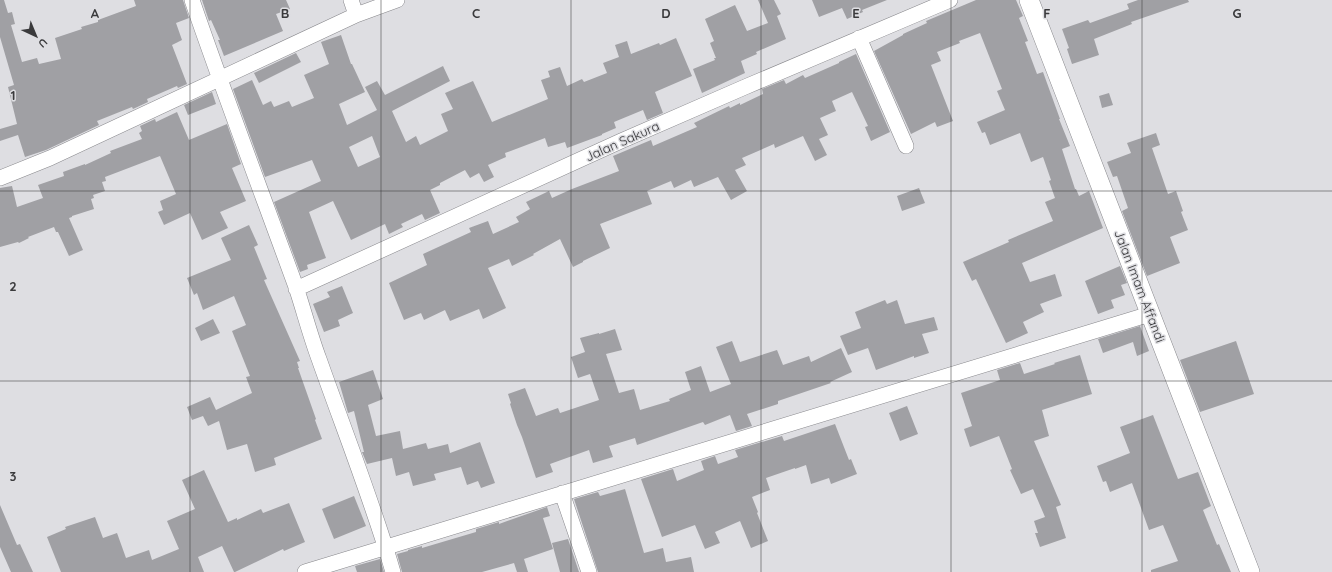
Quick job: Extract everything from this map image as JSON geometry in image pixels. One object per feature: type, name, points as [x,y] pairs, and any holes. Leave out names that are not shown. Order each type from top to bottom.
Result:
[{"type":"street","points":[[192,0],[296,289],[318,358],[386,546],[393,572]]},
{"type":"street","points":[[351,0],[356,15]]},
{"type":"street","points":[[0,178],[50,158],[356,15],[397,0]]},
{"type":"street","name":"Jalan Sakura","points":[[296,289],[621,141],[950,0]]},
{"type":"street","name":"Jalan Imam Affandi","points":[[1029,0],[1250,572]]},
{"type":"street","points":[[859,38],[906,146]]},
{"type":"street","points":[[304,572],[1150,314]]},
{"type":"street","points":[[562,493],[589,572]]},
{"type":"building","points":[[0,0],[4,0],[8,13],[12,12],[15,24],[11,25],[22,62],[37,58],[39,64],[61,59],[55,38],[82,29],[81,27],[98,22],[98,20],[136,6],[134,0],[183,0],[189,18],[176,23],[182,40],[172,45],[187,84],[178,88],[177,86],[147,99],[148,102],[133,109],[132,107],[97,121],[99,125],[46,150],[25,157],[18,135],[0,141],[0,129],[17,124],[8,87],[14,85],[0,37]]},
{"type":"building","points":[[202,0],[286,0],[290,9],[276,14],[283,31],[224,56],[218,40],[220,40],[211,20],[209,21]]},
{"type":"building","points":[[758,0],[774,0],[781,14],[777,16],[786,39],[756,52],[757,54],[741,61],[745,73],[702,93],[693,69],[715,60],[714,58],[716,58],[710,43],[714,41],[705,19],[735,5],[747,31],[768,23]]},
{"type":"building","points":[[812,0],[887,0],[862,10],[863,12],[847,19],[842,8],[819,17]]},
{"type":"building","points":[[976,0],[1016,0],[1023,16],[1019,18],[1028,41],[1025,42],[1037,74],[1043,72],[1070,146],[1062,149],[1075,189],[1079,196],[1089,191],[1103,228],[1022,263],[1030,282],[1055,274],[1062,296],[1040,304],[1044,312],[1023,322],[1028,333],[1006,343],[976,279],[972,281],[963,262],[1009,242],[1008,240],[1053,221],[1045,202],[1055,198],[1049,181],[1051,180],[1043,157],[1031,162],[1020,133],[990,145],[985,132],[982,133],[977,122],[1005,110],[997,91],[1002,89],[980,33],[937,52],[941,61],[931,65],[953,121],[937,127],[935,122],[911,134],[874,51],[903,34],[927,23],[926,21]]},
{"type":"building","points":[[1138,0],[1188,0],[1189,2],[1131,22],[1132,24],[1094,39],[1099,55],[1072,64],[1067,49],[1069,48],[1062,29],[1088,20],[1090,23],[1129,9],[1127,4]]},
{"type":"building","points":[[341,35],[351,64],[365,92],[339,104],[347,125],[377,110],[365,87],[377,81],[385,95],[443,66],[450,81],[392,111],[406,142],[416,136],[420,145],[448,131],[441,114],[453,109],[445,93],[473,81],[492,122],[548,99],[541,80],[550,77],[548,71],[560,67],[567,86],[582,79],[584,82],[607,73],[603,63],[619,57],[615,45],[627,41],[631,54],[659,43],[660,45],[676,38],[692,76],[655,92],[663,113],[647,120],[643,110],[614,122],[616,128],[602,135],[567,148],[565,142],[548,147],[545,138],[505,153],[506,157],[488,165],[494,177],[484,182],[479,173],[470,178],[465,170],[440,183],[440,185],[430,190],[440,213],[425,220],[422,214],[401,224],[403,227],[389,234],[385,224],[351,240],[333,201],[309,212],[326,258],[307,265],[308,269],[300,272],[274,202],[321,181],[312,160],[265,177],[233,89],[252,80],[263,105],[271,101],[274,107],[289,101],[292,107],[314,98],[304,75],[329,64],[321,42]],"holes":[[[372,136],[380,157],[358,167],[349,147]]]},
{"type":"building","points":[[296,53],[301,62],[259,83],[254,73]]},
{"type":"building","points":[[856,54],[890,132],[871,141],[865,127],[868,126],[852,92],[832,101],[836,111],[820,118],[828,135],[819,139],[827,155],[815,161],[803,136],[775,148],[774,144],[742,158],[746,165],[735,170],[747,191],[731,200],[718,177],[694,187],[691,180],[674,188],[671,181],[647,191],[652,204],[600,224],[610,248],[573,267],[560,239],[512,266],[509,259],[488,268],[506,308],[483,319],[479,309],[450,321],[445,310],[424,320],[421,313],[404,320],[389,283],[427,265],[423,254],[471,232],[469,228],[488,221],[493,234],[519,222],[516,217],[530,209],[526,202],[549,191],[552,198],[619,171],[613,156],[651,140],[653,146],[697,127],[694,123],[729,106],[730,108],[740,103],[740,105],[763,94],[762,89],[784,80],[786,84],[803,75],[805,78]]},
{"type":"building","points":[[212,92],[216,104],[188,115],[184,105]]},
{"type":"building","points":[[1109,93],[1113,105],[1102,108],[1099,96]]},
{"type":"building","points":[[177,112],[189,140],[227,124],[241,164],[232,168],[246,201],[220,212],[228,228],[202,240],[190,213],[164,225],[158,212],[163,210],[160,201],[176,194],[160,156],[105,177],[106,181],[102,182],[105,191],[93,195],[94,198],[91,199],[94,209],[69,218],[83,250],[69,256],[58,232],[56,232],[54,227],[28,237],[29,238],[19,243],[0,247],[0,188],[12,186],[17,207],[43,198],[38,185],[64,176],[63,172],[85,165],[111,153],[110,151],[142,139],[139,133],[142,131],[140,126],[155,119],[156,122]]},
{"type":"building","points":[[1156,133],[1160,145],[1152,148],[1168,194],[1176,191],[1183,211],[1181,212],[1188,230],[1170,237],[1180,263],[1147,276],[1122,211],[1128,208],[1117,176],[1113,177],[1107,162],[1131,153],[1127,143]]},
{"type":"building","points":[[919,188],[925,203],[902,211],[897,196]]},
{"type":"building","points":[[249,225],[258,245],[254,247],[267,279],[264,280],[300,361],[297,362],[298,368],[322,439],[274,458],[276,465],[255,472],[247,444],[227,450],[219,421],[208,426],[203,416],[192,420],[187,407],[210,397],[216,410],[252,393],[246,377],[250,376],[232,331],[246,325],[234,296],[203,310],[197,293],[194,295],[187,278],[231,260],[221,238]]},
{"type":"building","points":[[1120,266],[1127,283],[1121,285],[1125,295],[1111,300],[1114,308],[1098,314],[1085,281]]},
{"type":"building","points":[[342,286],[353,313],[338,320],[340,326],[324,332],[313,304],[330,297],[327,292]]},
{"type":"building","points":[[885,300],[887,304],[897,300],[905,324],[934,317],[938,330],[922,334],[929,353],[914,358],[914,356],[876,370],[868,348],[848,355],[840,336],[861,328],[855,312]]},
{"type":"building","points":[[213,319],[220,333],[201,341],[195,328]]},
{"type":"building","points":[[1140,326],[1149,351],[1137,356],[1133,342],[1103,353],[1098,339]]},
{"type":"building","points":[[615,329],[622,350],[606,354],[619,393],[634,389],[640,410],[670,401],[669,399],[691,390],[685,372],[701,366],[710,392],[731,384],[716,347],[732,341],[740,362],[777,350],[783,365],[809,356],[811,362],[841,348],[852,372],[830,382],[831,383],[778,401],[778,404],[747,414],[752,426],[736,431],[730,415],[705,425],[703,422],[637,445],[635,438],[609,446],[613,457],[593,463],[589,450],[550,464],[553,472],[536,478],[510,404],[508,394],[525,388],[536,416],[558,408],[560,413],[599,400],[590,374],[578,378],[571,357],[585,352],[580,338]]},
{"type":"building","points":[[1236,341],[1254,394],[1200,412],[1180,360]]},
{"type":"building","points":[[1080,355],[1092,394],[1042,410],[1049,436],[1034,441],[1061,505],[1056,507],[1066,538],[1040,547],[1035,533],[1038,533],[1034,521],[1045,517],[1033,489],[1021,494],[1010,470],[1012,469],[999,436],[970,447],[964,429],[972,426],[961,393],[1000,380],[997,370],[1020,363],[1024,374]]},
{"type":"building","points":[[373,370],[383,399],[368,405],[376,436],[400,431],[403,449],[426,443],[428,449],[448,444],[450,453],[480,442],[495,483],[481,488],[478,481],[467,485],[461,467],[434,474],[436,480],[413,486],[409,472],[396,476],[392,458],[367,464],[362,452],[364,452],[354,411],[348,413],[339,382]]},
{"type":"building","points":[[907,406],[918,434],[900,441],[889,413]]},
{"type":"building","points":[[1153,415],[1178,479],[1198,472],[1211,506],[1203,510],[1217,545],[1219,544],[1231,572],[1151,572],[1151,570],[1178,561],[1163,525],[1149,530],[1132,483],[1110,492],[1106,481],[1103,482],[1097,466],[1130,453],[1120,427]]},
{"type":"building","points":[[835,424],[849,460],[851,459],[857,474],[831,484],[829,478],[811,484],[806,465],[766,478],[770,490],[752,497],[768,541],[751,548],[740,521],[715,532],[720,543],[705,549],[695,525],[662,537],[641,479],[673,469],[677,481],[704,470],[701,461],[715,456],[718,464],[738,457],[735,450],[782,436],[784,441]]},
{"type":"building","points":[[204,470],[228,522],[237,518],[237,520],[261,509],[263,513],[289,503],[305,542],[284,551],[283,549],[235,572],[222,546],[198,557],[204,572],[61,572],[47,537],[66,529],[65,527],[95,517],[103,538],[117,533],[126,558],[149,550],[152,560],[179,549],[167,521],[195,509],[182,480]]},
{"type":"building","points":[[625,489],[644,553],[663,548],[666,562],[691,557],[694,572],[598,572],[574,499],[598,492],[600,496]]},
{"type":"building","points":[[354,496],[366,526],[334,539],[322,509]]},
{"type":"building","points":[[0,505],[17,545],[20,544],[33,572],[11,572],[0,547]]},
{"type":"building","points":[[547,507],[550,516],[543,518],[553,549],[524,559],[528,572],[517,572],[514,563],[482,572],[402,572],[397,554],[476,532],[476,529],[499,522],[499,524]]},
{"type":"building","points":[[568,539],[579,572],[560,572],[552,543]]},
{"type":"building","points":[[380,559],[384,572],[357,572],[355,566]]}]
